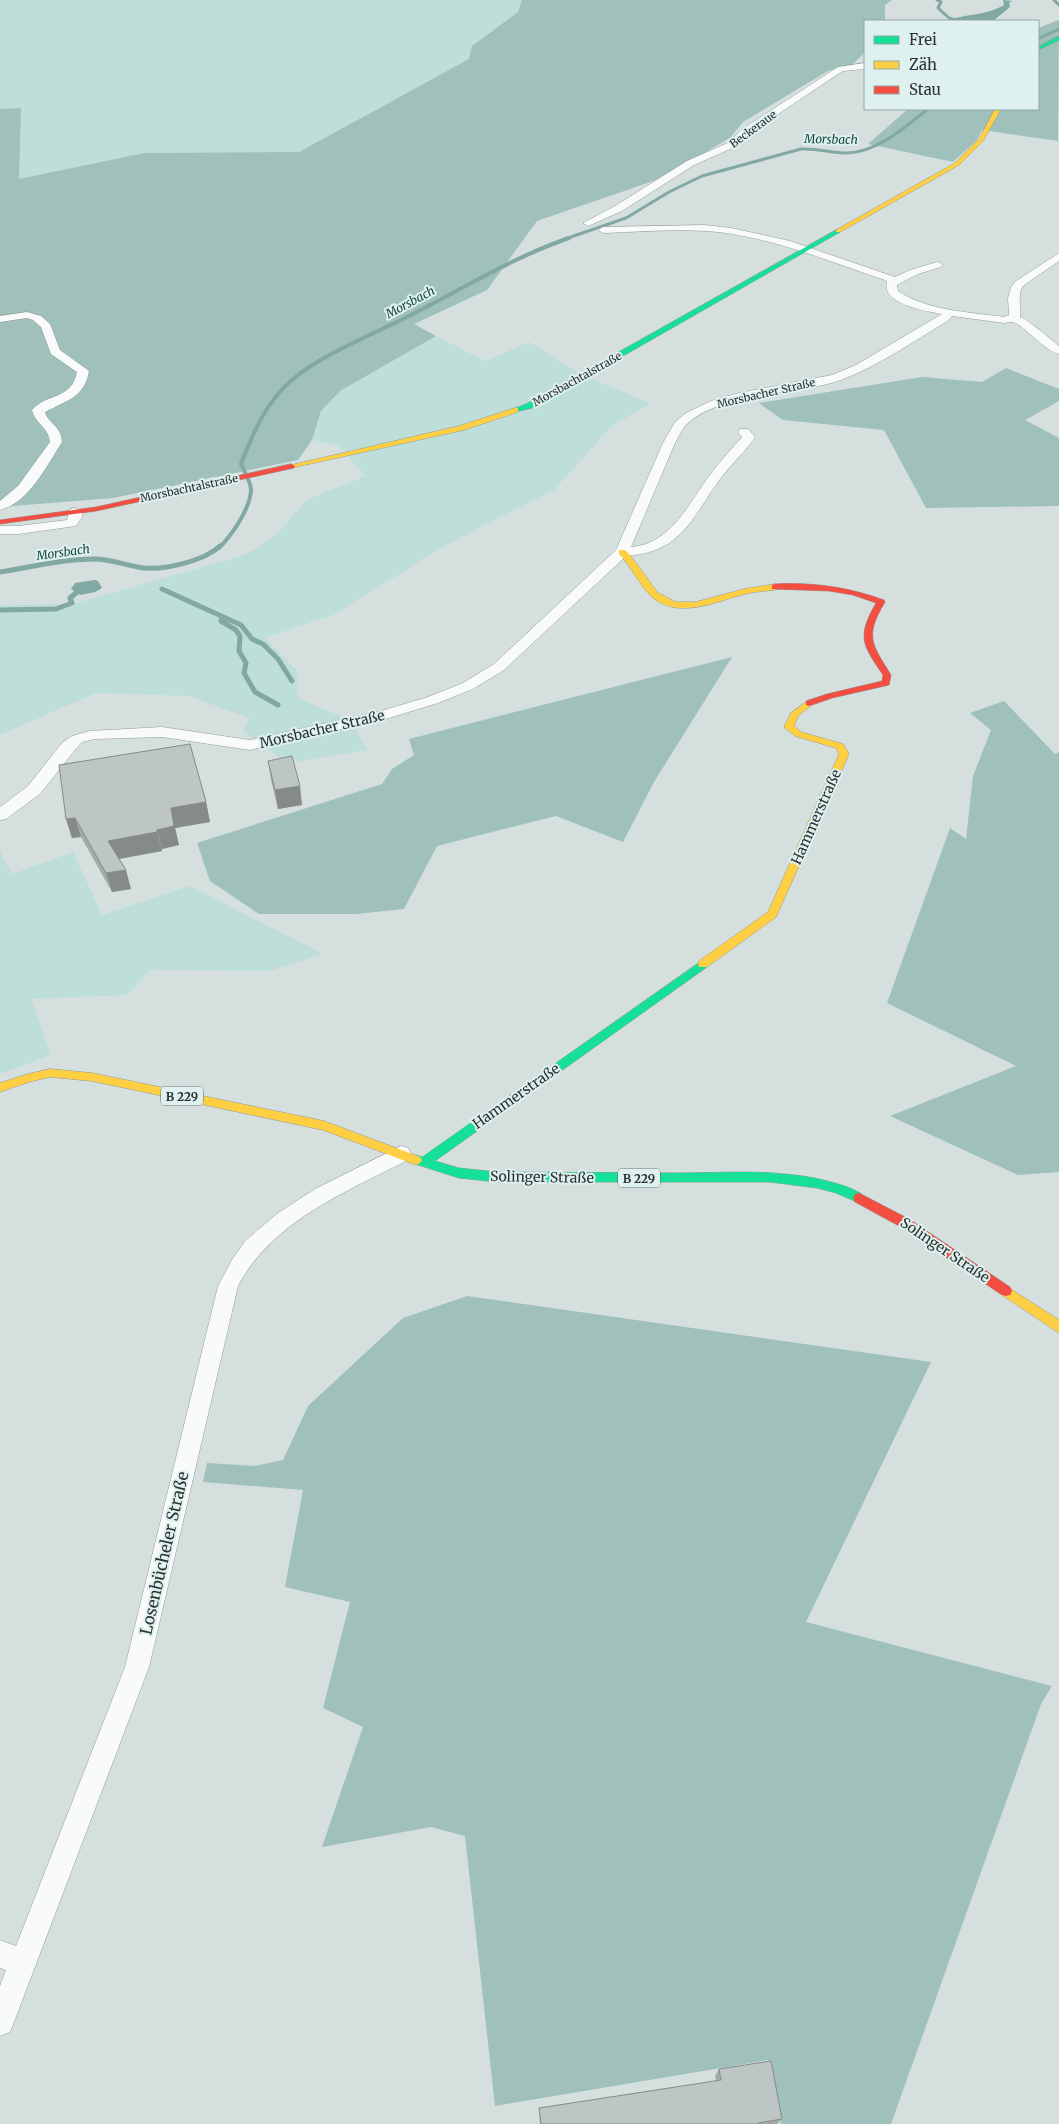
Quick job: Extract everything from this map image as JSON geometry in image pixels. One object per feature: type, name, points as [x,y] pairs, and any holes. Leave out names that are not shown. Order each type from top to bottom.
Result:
[{"type":"main road","points":[[1039,48],[1059,38]]},
{"type":"main road","name":"Morsbachtalstraße","points":[[0,522],[75,512],[256,473],[461,428],[529,406],[957,164],[981,140],[997,110]]},
{"type":"main road","name":"Hammerstraße","points":[[422,1162],[772,914],[844,754],[840,746],[798,734],[789,727],[791,717],[803,707],[829,696],[876,688],[886,683],[888,675],[873,655],[867,643],[873,617],[881,602],[868,596],[848,591],[800,586],[749,591],[691,606],[673,605],[662,601],[649,587],[630,559],[622,552]]},
{"type":"main road","name":"Solinger Straße","points":[[0,1088],[24,1079],[46,1074],[56,1073],[92,1077],[324,1126],[422,1162],[459,1173],[496,1177],[768,1178],[824,1184],[844,1190],[905,1223],[1059,1327]]},
{"type":"street","name":"Beckeraue","points":[[804,250],[769,238],[720,229],[595,226],[706,156],[742,139],[744,132],[829,76],[841,70],[864,66]]},
{"type":"street","points":[[804,250],[886,276],[893,283]]},
{"type":"street","points":[[1013,318],[1015,315],[1015,289],[1020,283],[1059,256]]},
{"type":"street","points":[[937,265],[914,272],[893,283],[891,291],[901,299],[949,312],[1004,320],[1013,318],[1021,321],[1036,335],[1059,351]]},
{"type":"street","name":"Morsbacher Straße","points":[[0,815],[34,790],[68,747],[78,739],[95,734],[162,732],[250,745],[384,715],[433,700],[468,686],[499,667],[622,552],[669,443],[680,425],[690,416],[715,404],[744,396],[836,378],[860,368],[945,318],[949,312]]},
{"type":"street","points":[[0,319],[27,315],[37,318],[46,326],[55,352],[83,371],[81,383],[72,393],[38,410],[40,418],[56,434],[56,442],[16,498],[0,506]]},
{"type":"street","points":[[622,552],[632,553],[652,548],[665,542],[678,532],[718,472],[750,437],[744,432]]},
{"type":"street","points":[[0,530],[19,530],[71,523],[75,517],[75,512]]},
{"type":"street","name":"Losenbücheler Straße","points":[[0,2022],[11,1958],[137,1667],[228,1286],[239,1264],[252,1248],[287,1217],[401,1154]]},
{"type":"shaded area","points":[[0,0],[522,0],[518,12],[472,46],[469,59],[299,152],[144,153],[19,179],[21,108],[0,109]]},
{"type":"shaded area","points":[[522,0],[892,0],[885,5],[885,20],[864,20],[864,53],[853,64],[828,71],[743,122],[730,138],[659,179],[537,221],[487,290],[414,324],[436,336],[340,391],[321,411],[312,440],[298,460],[113,498],[0,507],[0,109],[21,108],[19,179],[144,153],[299,152],[469,59],[472,46],[518,12]]},
{"type":"shaded area","points":[[1003,0],[1012,1],[1009,3],[1010,7],[994,20],[955,20],[955,18],[986,12],[1004,5]]},
{"type":"shaded area","points":[[1059,20],[1058,141],[982,130],[977,140],[953,162],[868,144],[907,110],[1039,110],[1039,28]]},
{"type":"shaded area","points":[[436,336],[485,361],[529,342],[577,372],[651,404],[613,425],[553,491],[443,547],[335,614],[265,638],[297,671],[298,698],[349,720],[368,750],[287,763],[243,731],[249,718],[188,696],[96,693],[0,735],[0,605],[73,604],[238,557],[256,549],[281,530],[306,500],[365,476],[338,445],[312,440],[321,411],[340,391]]},
{"type":"shaded area","points":[[1006,368],[1059,389],[1059,401],[1025,420],[1059,438],[1059,506],[926,508],[884,430],[783,420],[759,403],[922,377],[982,382]]},
{"type":"shaded area","points":[[98,581],[102,588],[95,592],[80,595],[71,589],[75,583]]},
{"type":"shaded area","points":[[732,657],[654,782],[623,842],[556,816],[437,846],[404,909],[356,914],[259,914],[210,881],[197,843],[382,784],[392,769],[414,755],[409,739]]},
{"type":"shaded area","points":[[1004,701],[1055,754],[1059,752],[1059,1172],[1018,1175],[890,1116],[1016,1066],[887,1003],[950,828],[966,839],[973,776],[991,730],[970,713]]},
{"type":"shaded area","points":[[0,851],[12,874],[73,852],[102,915],[190,886],[323,954],[270,971],[150,970],[127,995],[31,999],[51,1055],[0,1074]]},
{"type":"shaded area","points":[[467,1296],[931,1362],[806,1622],[1052,1686],[1041,1704],[891,2124],[781,2124],[768,2060],[495,2106],[465,1836],[431,1827],[322,1847],[363,1727],[323,1708],[350,1602],[285,1587],[303,1490],[203,1482],[207,1463],[255,1466],[283,1460],[308,1406],[403,1318]]},
{"type":"building","points":[[190,744],[206,802],[171,808],[174,826],[157,830],[157,832],[108,841],[126,870],[106,873],[75,818],[66,819],[59,765]]},
{"type":"building","points":[[292,756],[300,786],[275,790],[268,761]]},
{"type":"building","points":[[771,2061],[782,2119],[758,2124],[541,2124],[539,2108],[721,2080],[719,2069]]},
{"type":"waterway","points":[[937,0],[941,2],[938,8],[949,18],[955,20]]},
{"type":"waterway","name":"Morsbach","points":[[1054,0],[1059,5]]},
{"type":"waterway","name":"Morsbach","points":[[1039,39],[1059,29]]},
{"type":"waterway","name":"Morsbach","points":[[565,239],[626,218],[669,192],[702,176],[801,149],[847,153],[870,148],[900,131],[927,110]]},
{"type":"waterway","name":"Morsbach","points":[[219,548],[240,521],[250,497],[250,484],[241,464],[250,441],[268,408],[292,380],[303,371],[346,346],[405,318],[526,255],[569,238]]},
{"type":"waterway","name":"Morsbach","points":[[0,572],[83,559],[107,560],[144,568],[162,568],[194,560],[220,546]]},
{"type":"waterway","points":[[162,589],[241,625],[252,639],[263,644],[278,659],[292,681]]},
{"type":"waterway","points":[[0,610],[56,609],[72,603],[70,598],[76,593]]},
{"type":"waterway","points":[[222,617],[221,621],[236,630],[240,636],[239,651],[246,663],[244,673],[255,692],[278,705]]},
{"type":"traffic: fast","points":[[1039,48],[1059,38]]},
{"type":"traffic: fast","points":[[515,410],[529,406],[838,231]]},
{"type":"traffic: fast","points":[[423,1163],[703,964]]},
{"type":"traffic: fast","points":[[416,1160],[459,1173],[497,1177],[746,1177],[794,1179],[839,1189],[859,1198]]},
{"type":"traffic: slow","points":[[838,231],[957,164],[981,140],[997,110]]},
{"type":"traffic: slow","points":[[291,466],[461,428],[515,410]]},
{"type":"traffic: slow","points":[[622,552],[655,595],[664,602],[675,605],[685,606],[708,603],[744,592],[775,587]]},
{"type":"traffic: slow","points":[[703,964],[772,914],[844,754],[840,746],[798,734],[789,727],[794,715],[809,703]]},
{"type":"traffic: slow","points":[[0,1088],[28,1078],[50,1073],[92,1077],[324,1126],[416,1160]]},
{"type":"traffic: slow","points":[[1006,1291],[1059,1327]]},
{"type":"traffic: jam","points":[[0,522],[96,509],[291,466]]},
{"type":"traffic: jam","points":[[775,587],[829,588],[855,593],[881,602],[871,621],[868,635],[873,655],[887,675],[886,683],[809,703]]},
{"type":"traffic: jam","points":[[859,1198],[905,1223],[1006,1291]]}]
